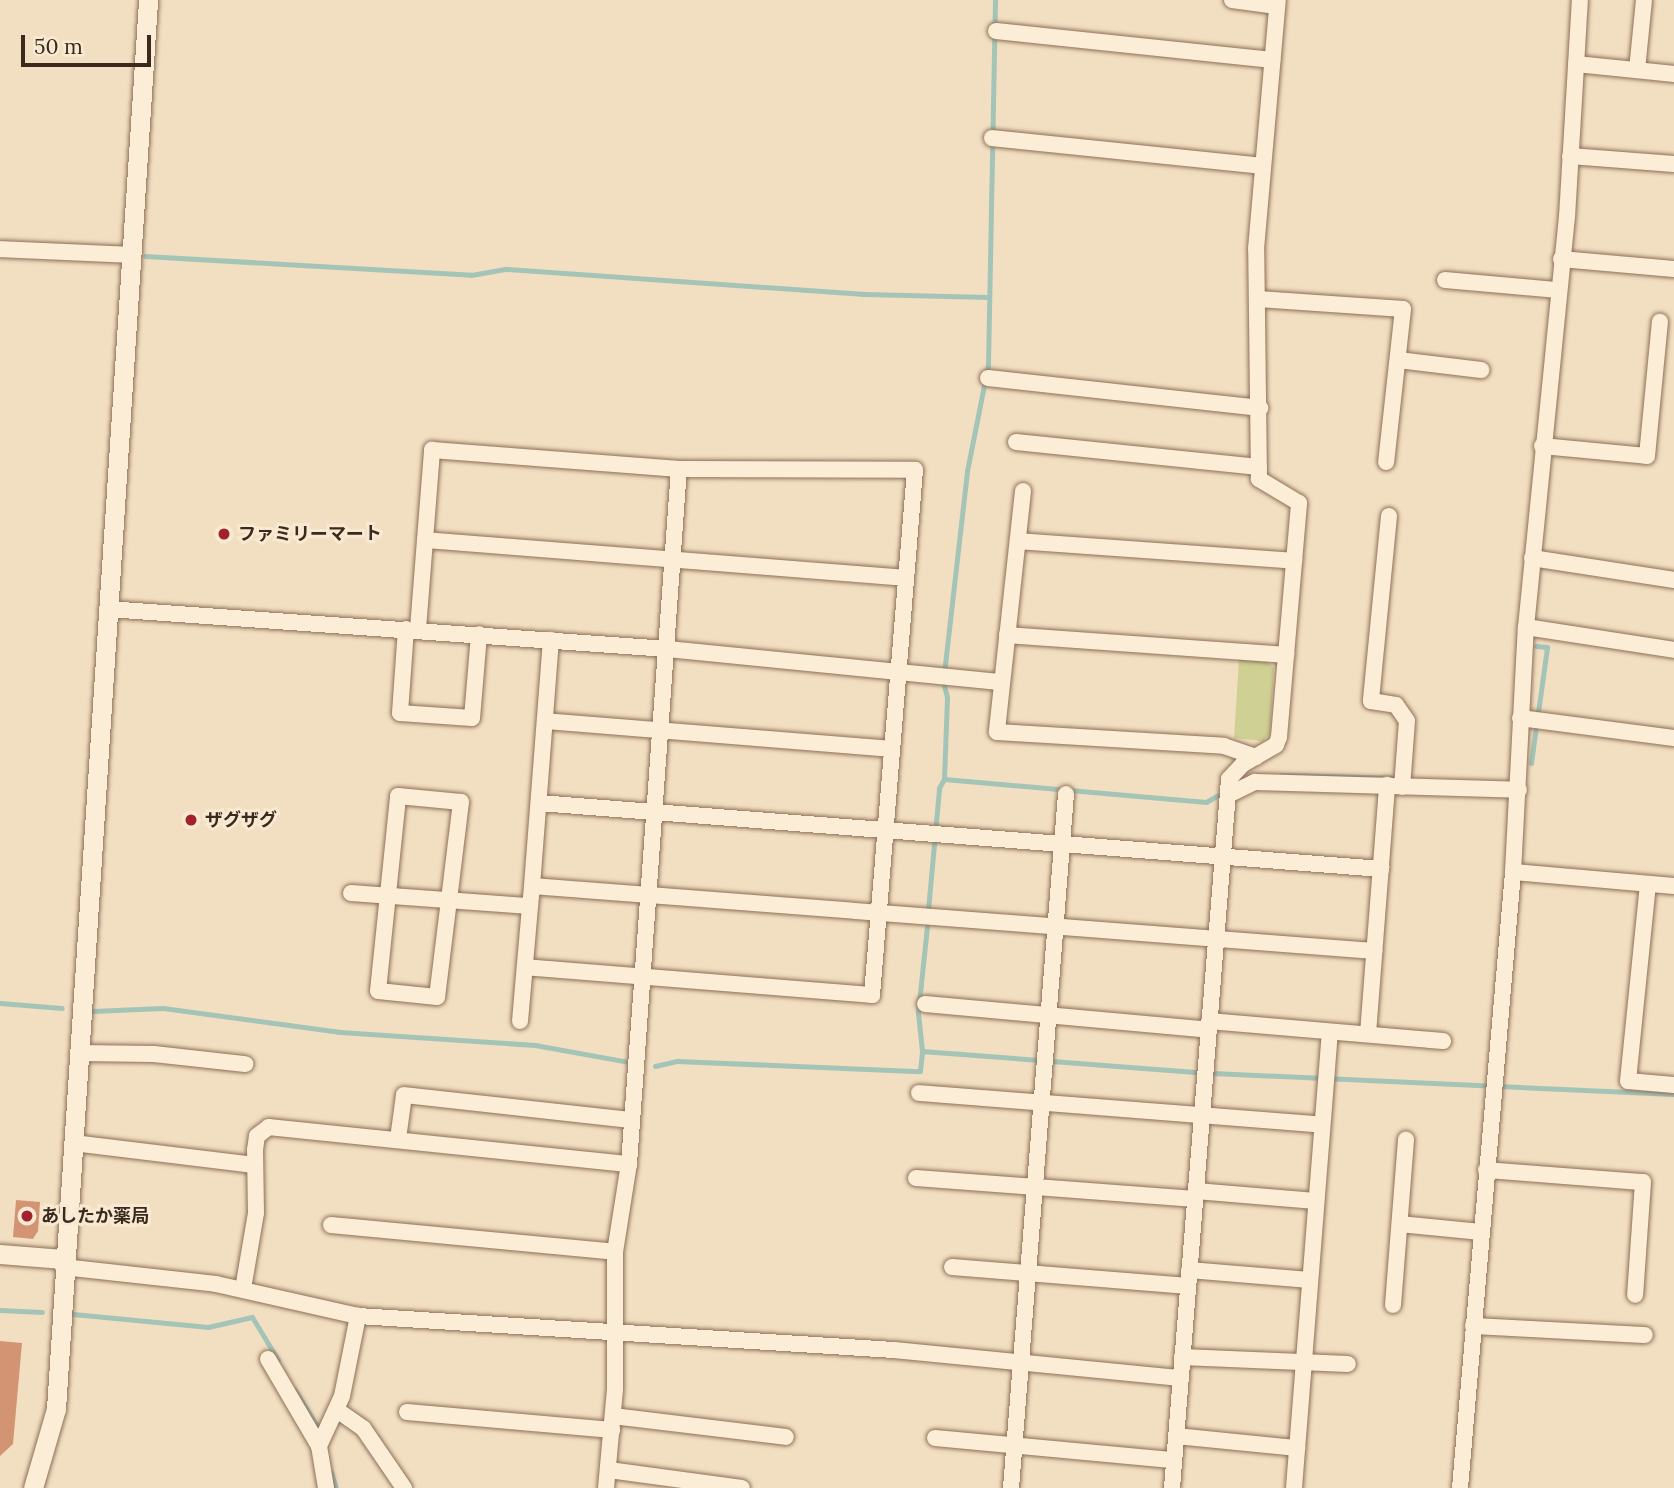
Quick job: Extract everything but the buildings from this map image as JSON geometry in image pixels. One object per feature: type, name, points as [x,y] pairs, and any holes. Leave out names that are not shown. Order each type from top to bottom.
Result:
[{"type":"street","points":[[33,1488],[56,1409],[63,1263],[148,0]]},
{"type":"street","points":[[1171,1488],[1228,795],[1233,772],[1276,745],[1279,737],[1299,503],[1259,479],[1259,299],[1256,249],[1277,3],[1232,0]]},
{"type":"street","points":[[1460,1488],[1513,872],[1526,627],[1570,156],[1580,0]]},
{"type":"street","points":[[1637,71],[1644,0]]},
{"type":"street","points":[[996,31],[1272,60]]},
{"type":"street","points":[[1576,64],[1674,74]]},
{"type":"street","points":[[992,138],[1263,166]]},
{"type":"street","points":[[1570,156],[1674,164]]},
{"type":"street","points":[[0,249],[131,255]]},
{"type":"street","points":[[1561,259],[1674,270]]},
{"type":"street","points":[[1445,280],[1556,290]]},
{"type":"street","points":[[1259,299],[1403,309],[1386,462]]},
{"type":"street","points":[[1542,446],[1647,456],[1660,322]]},
{"type":"street","points":[[1398,360],[1481,370]]},
{"type":"street","points":[[988,378],[1260,408]]},
{"type":"street","points":[[1016,442],[1259,467]]},
{"type":"street","points":[[479,634],[472,718],[400,713],[425,540],[432,450],[679,470],[915,470],[872,995],[643,979],[524,967]]},
{"type":"street","points":[[606,1488],[612,1423],[615,1252],[629,1164],[679,470]]},
{"type":"street","points":[[1023,491],[997,732],[1224,746],[1256,757]]},
{"type":"street","points":[[1368,1034],[1381,869],[1407,721],[1396,705],[1371,701],[1389,516]]},
{"type":"street","points":[[425,540],[905,578]]},
{"type":"street","points":[[1018,541],[1294,561]]},
{"type":"street","points":[[1532,558],[1674,580]]},
{"type":"street","points":[[108,609],[668,649],[1002,682]]},
{"type":"street","points":[[1526,627],[1674,650]]},
{"type":"street","points":[[1007,635],[1286,655]]},
{"type":"street","points":[[520,1021],[551,640]]},
{"type":"street","points":[[1520,718],[1674,738]]},
{"type":"street","points":[[545,721],[891,749]]},
{"type":"street","points":[[1228,795],[1255,782],[1398,782],[1519,790]]},
{"type":"street","points":[[1011,1488],[1066,794]]},
{"type":"street","points":[[398,796],[461,802],[449,900],[437,996],[377,991],[398,796]]},
{"type":"street","points":[[539,803],[1381,869]]},
{"type":"street","points":[[1513,872],[1674,886]]},
{"type":"street","points":[[1648,884],[1628,1081],[1674,1085]]},
{"type":"street","points":[[532,886],[1374,951]]},
{"type":"street","points":[[351,893],[530,906]]},
{"type":"street","points":[[925,1004],[1049,1015],[1443,1041]]},
{"type":"street","points":[[1294,1488],[1330,1032]]},
{"type":"street","points":[[79,1053],[154,1054],[244,1065]]},
{"type":"street","points":[[919,1093],[1041,1105],[1322,1125]]},
{"type":"street","points":[[398,1139],[404,1095],[632,1120]]},
{"type":"street","points":[[243,1289],[256,1213],[257,1136],[269,1127],[629,1164]]},
{"type":"street","points":[[1393,1305],[1406,1140]]},
{"type":"street","points":[[73,1143],[255,1165]]},
{"type":"street","points":[[1486,1170],[1643,1182],[1635,1296]]},
{"type":"street","points":[[916,1178],[1034,1187],[1316,1201]]},
{"type":"street","points":[[1400,1224],[1481,1232]]},
{"type":"street","points":[[331,1225],[615,1252]]},
{"type":"street","points":[[0,1254],[243,1289],[358,1316],[1020,1362],[1181,1378]]},
{"type":"street","points":[[952,1267],[1027,1275],[1310,1280]]},
{"type":"street","points":[[326,1488],[323,1443],[337,1410],[358,1316]]},
{"type":"street","points":[[1473,1326],[1645,1335]]},
{"type":"street","points":[[1182,1357],[1348,1364]]},
{"type":"street","points":[[268,1359],[323,1443]]},
{"type":"street","points":[[337,1410],[363,1428],[404,1488]]},
{"type":"street","points":[[407,1412],[612,1423],[786,1437]]},
{"type":"street","points":[[1176,1436],[1297,1448]]},
{"type":"street","points":[[935,1438],[1174,1460]]},
{"type":"street","points":[[609,1470],[742,1488]]},
{"type":"green space","points":[[1239,659],[1267,661],[1274,668],[1270,733],[1263,741],[1234,738]]},
{"type":"waterway","points":[[928,910],[939,788],[944,779],[947,697],[943,682],[967,471],[988,365],[995,0]]},
{"type":"waterway","points":[[145,256],[471,275],[506,269],[864,294],[989,297]]},
{"type":"waterway","points":[[1531,763],[1547,647],[1536,646]]},
{"type":"waterway","points":[[1281,775],[1401,778]]},
{"type":"waterway","points":[[944,779],[1206,802],[1218,795]]},
{"type":"waterway","points":[[922,1051],[918,1012],[927,926]]},
{"type":"waterway","points":[[0,1003],[62,1008]]},
{"type":"waterway","points":[[92,1011],[163,1008],[340,1032],[535,1045],[629,1062]]},
{"type":"waterway","points":[[655,1066],[677,1061],[920,1071],[922,1051],[1195,1072]]},
{"type":"waterway","points":[[1212,1073],[1674,1094]]},
{"type":"waterway","points":[[0,1310],[42,1312]]},
{"type":"waterway","points":[[73,1314],[208,1327],[252,1317],[278,1360]]},
{"type":"waterway","points":[[295,1390],[321,1433]]},
{"type":"waterway","points":[[331,1472],[336,1488]]},
{"type":"place","name":"ファミリーマート","points":[[224,534]]},
{"type":"place","name":"ザグザグ","points":[[191,820]]},
{"type":"place","name":"あしたか薬局","points":[[27,1216]]}]
